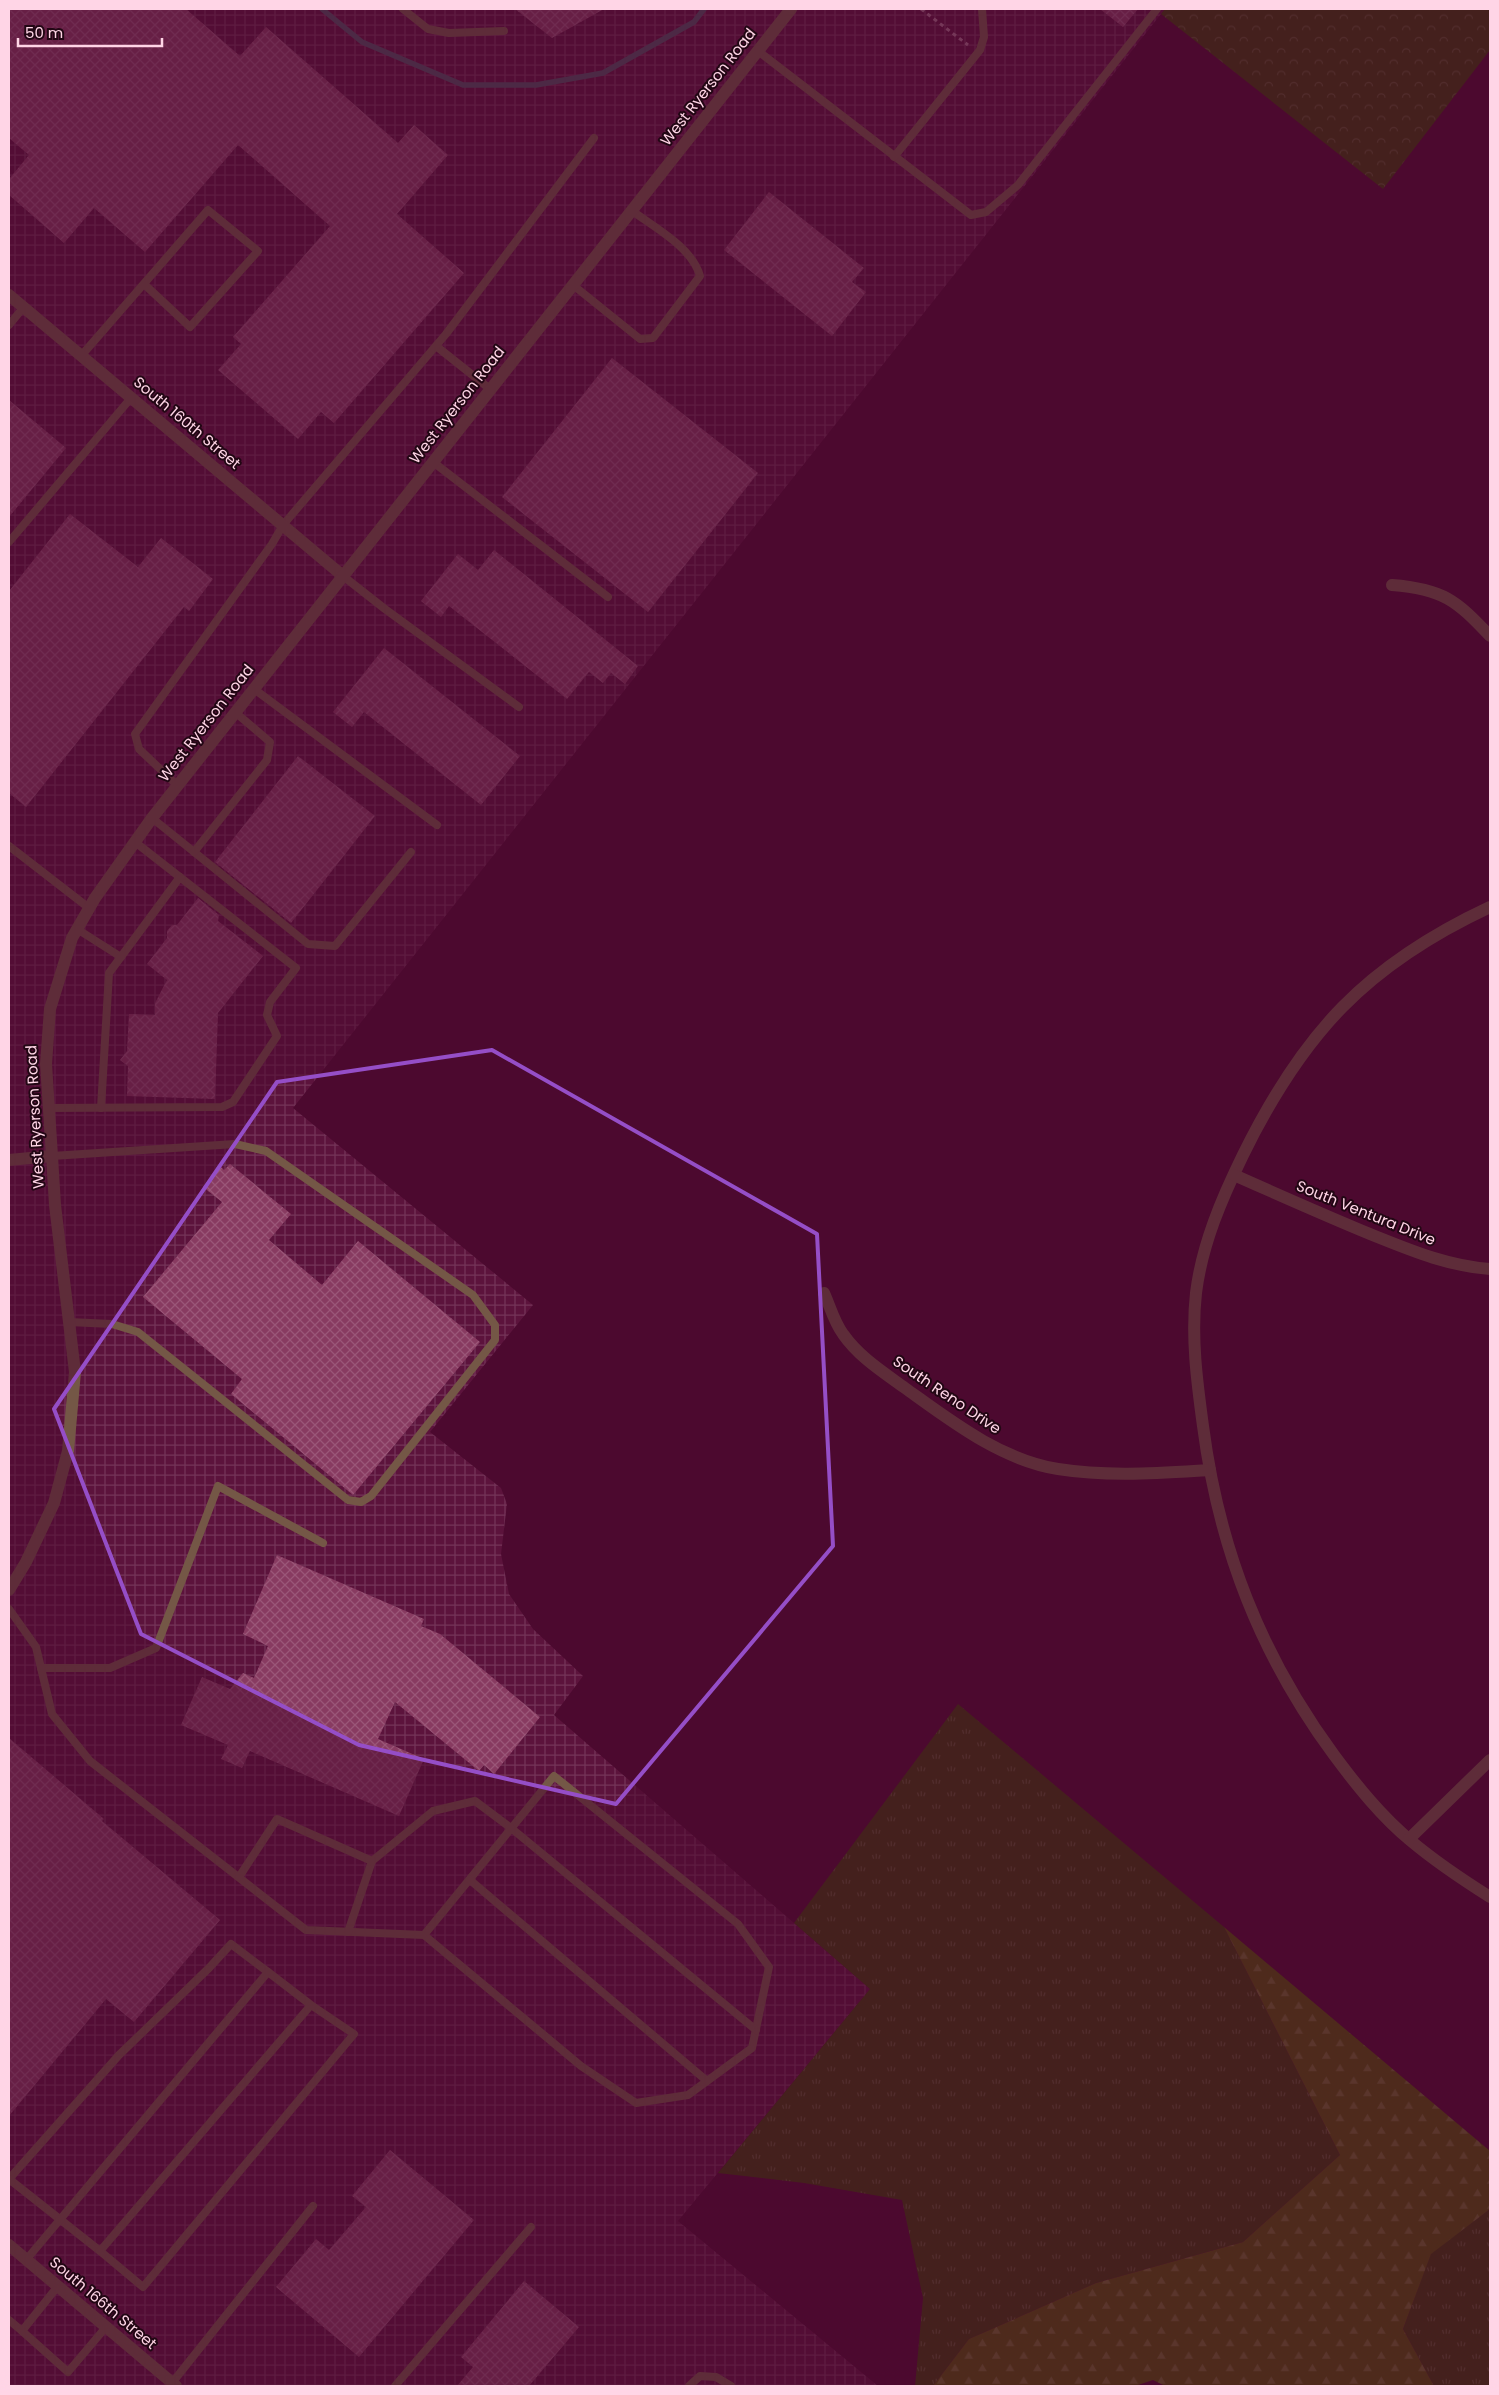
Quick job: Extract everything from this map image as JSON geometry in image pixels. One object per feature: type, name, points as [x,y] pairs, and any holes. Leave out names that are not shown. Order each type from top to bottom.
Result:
[{"type":"street","name":"West Ryerson Road","points":[[9,1590],[26,1562],[54,1503],[68,1451],[75,1372],[52,1156],[46,1064],[50,1009],[63,963],[77,929],[89,908],[152,818],[791,9]]},
{"type":"street","name":"South 160th Street","points":[[9,296],[344,576]]},
{"type":"street","points":[[1392,585],[1420,587],[1453,601],[1490,636]]},
{"type":"street","points":[[1490,907],[1427,939],[1385,969],[1326,1022],[1308,1044],[1264,1114],[1222,1202],[1202,1260],[1194,1312],[1194,1348],[1210,1470],[1237,1574],[1251,1613],[1268,1651],[1301,1708],[1357,1787],[1409,1839],[1490,1897]]},
{"type":"street","points":[[9,1160],[52,1156]]},
{"type":"street","name":"South Ventura Drive","points":[[1234,1174],[1333,1219],[1428,1257],[1452,1265],[1490,1269]]},
{"type":"street","name":"South Reno Drive","points":[[824,1293],[842,1334],[869,1362],[962,1427],[1000,1450],[1024,1460],[1057,1469],[1091,1473],[1150,1474],[1210,1470]]},
{"type":"street","points":[[1409,1839],[1490,1760]]},
{"type":"street","name":"South 166th Street","points":[[9,2245],[174,2384]]},
{"type":"lane","points":[[403,9],[428,28],[442,32],[504,31]]},
{"type":"lane","points":[[894,157],[978,53],[984,37],[982,9]]},
{"type":"lane","points":[[758,51],[971,215],[986,212],[1018,185],[1157,9]]},
{"type":"lane","points":[[178,786],[139,749],[135,734],[272,544],[283,525],[436,346],[594,138]]},
{"type":"lane","points":[[81,356],[208,210],[258,251],[190,327],[144,284]]},
{"type":"lane","points":[[573,285],[640,339],[653,338],[700,276],[697,263],[686,252],[631,210]]},
{"type":"lane","points":[[9,325],[23,308]]},
{"type":"lane","points":[[436,346],[490,389]]},
{"type":"lane","points":[[9,542],[131,398]]},
{"type":"lane","points":[[433,462],[608,597]]},
{"type":"lane","points":[[344,576],[385,609],[519,707]]},
{"type":"lane","points":[[254,689],[436,825]]},
{"type":"lane","points":[[194,852],[267,760],[270,742],[236,712]]},
{"type":"lane","points":[[152,818],[308,944],[335,946],[411,852]]},
{"type":"lane","points":[[49,1108],[222,1107],[233,1102],[277,1036],[267,1015],[270,1002],[296,968],[135,842]]},
{"type":"lane","points":[[9,846],[89,908]]},
{"type":"lane","points":[[101,1108],[109,973],[180,877]]},
{"type":"lane","points":[[77,929],[121,957]]},
{"type":"lane","points":[[52,1156],[235,1144],[266,1151],[473,1295],[495,1325],[495,1340],[372,1496],[361,1502],[348,1500],[138,1332],[112,1324],[69,1322]]},
{"type":"lane","points":[[41,1668],[110,1668],[156,1648],[218,1486],[323,1543]]},
{"type":"lane","points":[[9,1609],[36,1647],[52,1714],[90,1761],[306,1930],[424,1935],[581,2066],[636,2102],[688,2095],[752,2048],[769,1967],[738,1924],[554,1776],[424,1935]]},
{"type":"lane","points":[[348,1932],[372,1861],[433,1811],[475,1801],[511,1828],[756,2030]]},
{"type":"lane","points":[[239,1877],[277,1819],[372,1861]]},
{"type":"lane","points":[[470,1880],[707,2081]]},
{"type":"lane","points":[[231,1944],[268,1972],[311,2005],[354,2034],[143,2287],[9,2179],[119,2055],[203,1974],[231,1944]]},
{"type":"lane","points":[[26,2260],[268,1972]]},
{"type":"lane","points":[[100,2251],[311,2005]]},
{"type":"lane","points":[[174,2384],[313,2206]]},
{"type":"lane","points":[[395,2386],[531,2227]]},
{"type":"lane","points":[[22,2331],[58,2286]]},
{"type":"lane","points":[[9,2320],[68,2372],[106,2327]]},
{"type":"lane","points":[[689,2386],[700,2376],[716,2377],[731,2386]]},
{"type":"path","points":[[921,9],[978,53]]},
{"type":"highlighted area","points":[[492,1050],[817,1234],[833,1546],[616,1804],[359,1745],[141,1634],[54,1409],[277,1082]]},
{"type":"shaded area","points":[[9,9],[1165,9],[293,1108],[533,1305],[430,1432],[501,1488],[507,1504],[501,1554],[509,1594],[533,1629],[583,1676],[554,1715],[870,1989],[678,2221],[878,2386],[9,2386]]},
{"type":"green space","points":[[1165,9],[1490,9],[1490,50],[1383,189],[1161,14]]},
{"type":"green space","points":[[958,1704],[1224,1927],[1340,2155],[1243,2242],[1096,2283],[969,2339],[933,2386],[915,2386],[923,2298],[902,2200],[804,2183],[718,2173],[870,1989],[794,1923]]},
{"type":"green space","points":[[1224,1927],[1490,2151],[1490,2209],[1431,2254],[1403,2329],[1434,2386],[1165,2386],[1153,2380],[1135,2386],[933,2386],[969,2339],[1096,2283],[1243,2242],[1340,2155]]},
{"type":"green space","points":[[1490,2209],[1490,2386],[1434,2386],[1403,2329],[1431,2253]]},
{"type":"building","points":[[9,9],[186,9],[240,56],[266,27],[398,143],[414,125],[448,155],[397,214],[464,273],[334,423],[321,412],[298,439],[218,370],[241,344],[233,337],[330,226],[238,145],[145,252],[94,208],[64,243],[9,195],[9,179],[29,155],[9,138]]},
{"type":"building","points":[[515,9],[604,9],[552,38]]},
{"type":"building","points":[[1100,9],[1138,9],[1123,27]]},
{"type":"building","points":[[769,192],[864,268],[852,282],[866,292],[832,336],[724,250]]},
{"type":"building","points":[[612,358],[758,473],[648,612],[502,497]]},
{"type":"building","points":[[9,400],[66,448],[9,517]]},
{"type":"building","points":[[70,514],[138,567],[161,538],[213,579],[189,611],[184,607],[26,807],[9,793],[9,591]]},
{"type":"building","points":[[494,550],[638,666],[625,684],[611,673],[603,683],[589,672],[567,699],[449,606],[441,617],[421,601],[458,554],[478,570]]},
{"type":"building","points":[[384,648],[520,756],[481,805],[364,712],[352,727],[333,712]]},
{"type":"building","points":[[298,756],[375,816],[291,923],[215,862]]},
{"type":"building","points":[[198,898],[219,915],[218,921],[263,956],[218,1013],[215,1099],[127,1096],[128,1066],[120,1060],[127,1051],[129,1014],[155,1015],[155,1003],[167,980],[147,964],[167,938],[167,931],[172,925],[177,925]]},
{"type":"building","points":[[230,1164],[291,1214],[269,1240],[322,1285],[358,1241],[480,1342],[353,1495],[231,1394],[242,1379],[143,1297],[222,1202],[203,1187],[220,1166],[224,1170]]},
{"type":"building","points":[[277,1555],[424,1619],[421,1626],[440,1634],[540,1717],[494,1774],[484,1765],[479,1771],[395,1702],[378,1739],[424,1759],[399,1816],[250,1751],[242,1768],[221,1759],[228,1745],[181,1725],[202,1677],[230,1689],[243,1673],[254,1678],[268,1646],[243,1634]]},
{"type":"building","points":[[9,1738],[104,1819],[102,1821],[220,1920],[134,2022],[106,1999],[9,2116]]},
{"type":"building","points":[[390,2150],[474,2220],[359,2357],[276,2287],[316,2239],[329,2250],[366,2207],[352,2196]]},
{"type":"building","points":[[524,2281],[579,2327],[529,2386],[457,2386],[473,2367],[461,2357]]},
{"type":"waterway","points":[[322,9],[362,42],[463,85],[536,85],[603,73],[694,22],[704,9]]}]
